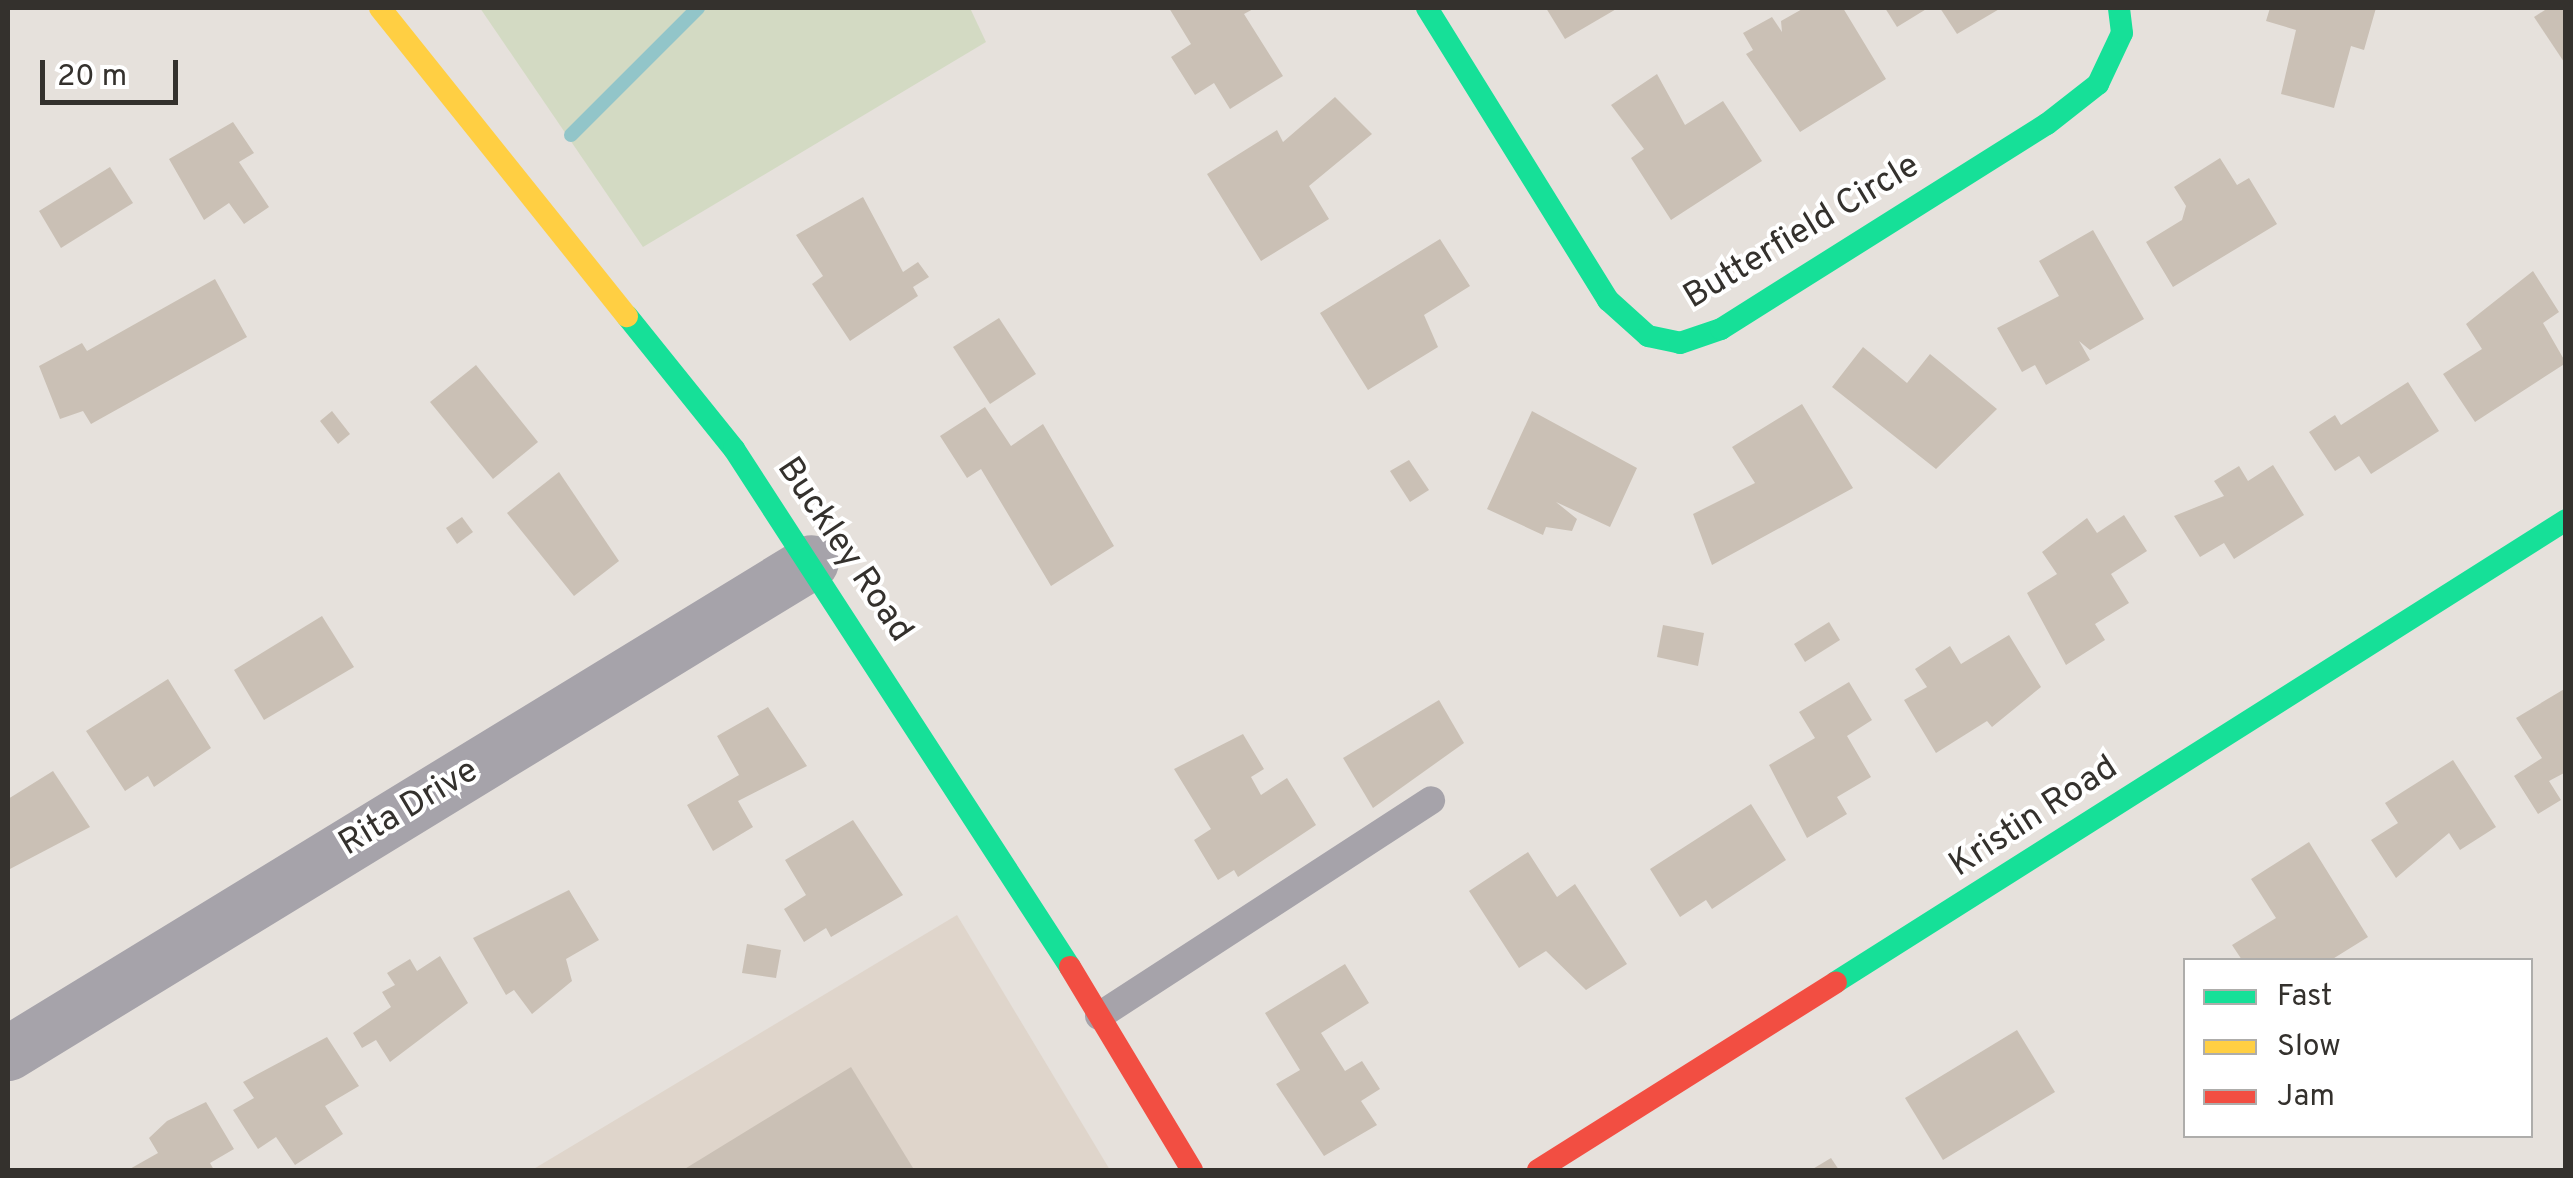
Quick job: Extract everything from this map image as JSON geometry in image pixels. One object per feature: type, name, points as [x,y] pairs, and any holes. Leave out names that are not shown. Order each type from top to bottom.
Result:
[{"type":"street","name":"Buckley Road","points":[[380,8],[734,449],[811,562],[1192,1170]]},
{"type":"street","name":"Butterfield Circle","points":[[1427,8],[1608,300],[1648,336],[1680,343],[1722,328],[2047,124],[2098,84],[2122,33],[2119,8]]},
{"type":"street","name":"Kristin Road","points":[[1538,1170],[2566,520]]},
{"type":"street","name":"Rita Drive","points":[[8,1054],[811,562]]},
{"type":"lane","points":[[1099,1016],[1431,800]]},
{"type":"shaded area","points":[[957,915],[1110,1170],[532,1170]]},
{"type":"green space","points":[[480,8],[970,8],[986,42],[643,247]]},
{"type":"building","points":[[1169,8],[1255,8],[1244,14],[1283,76],[1230,109],[1214,83],[1195,95],[1171,57],[1191,44]]},
{"type":"building","points":[[1546,8],[1618,8],[1565,39]]},
{"type":"building","points":[[1804,8],[1843,8],[1886,79],[1800,132],[1746,54],[1753,50],[1743,33],[1772,17],[1782,32],[1781,21]]},
{"type":"building","points":[[1885,8],[1928,8],[1897,27]]},
{"type":"building","points":[[1940,8],[2001,8],[1957,34]]},
{"type":"building","points":[[2270,8],[2376,8],[2364,50],[2351,46],[2334,108],[2281,94],[2296,30],[2266,21]]},
{"type":"building","points":[[2548,8],[2566,8],[2566,65],[2534,17]]},
{"type":"building","points":[[1657,74],[1685,125],[1723,101],[1762,161],[1671,220],[1631,158],[1644,149],[1611,105]]},
{"type":"building","points":[[1335,97],[1372,134],[1309,186],[1329,219],[1261,261],[1207,174],[1277,130],[1283,142]]},
{"type":"building","points":[[233,122],[254,153],[239,162],[269,207],[244,224],[229,203],[204,220],[169,159]]},
{"type":"building","points":[[2220,158],[2237,185],[2249,178],[2277,224],[2173,287],[2146,242],[2182,220],[2186,206],[2174,187]]},
{"type":"building","points":[[110,167],[133,203],[61,248],[39,211]]},
{"type":"building","points":[[863,197],[903,272],[918,262],[929,277],[913,287],[918,296],[850,341],[812,284],[823,276],[796,235]]},
{"type":"building","points":[[2093,230],[2144,319],[2090,350],[2079,341],[2090,360],[2046,385],[2035,365],[2022,372],[1997,328],[2059,296],[2039,261]]},
{"type":"building","points":[[1440,239],[1470,286],[1424,315],[1438,347],[1368,390],[1320,313]]},
{"type":"building","points":[[2533,271],[2559,312],[2543,323],[2566,363],[2475,422],[2443,374],[2482,349],[2466,324]]},
{"type":"building","points":[[215,279],[247,337],[91,424],[83,411],[60,419],[39,366],[82,343],[87,351]]},
{"type":"building","points":[[999,318],[1036,374],[990,404],[953,347]]},
{"type":"building","points":[[1863,347],[1907,383],[1930,354],[1997,409],[1936,469],[1832,387]]},
{"type":"building","points":[[476,365],[538,442],[493,479],[430,402]]},
{"type":"building","points":[[2408,382],[2439,431],[2371,474],[2359,456],[2335,471],[2309,432],[2335,415],[2341,425]]},
{"type":"building","points":[[1802,404],[1853,488],[1712,565],[1693,514],[1755,483],[1732,447]]},
{"type":"building","points":[[985,407],[1011,446],[1043,424],[1114,546],[1051,586],[981,469],[967,478],[940,436]]},
{"type":"building","points":[[332,411],[350,434],[338,444],[320,421]]},
{"type":"building","points":[[1532,411],[1637,468],[1610,527],[1556,502],[1577,519],[1572,531],[1546,527],[1543,535],[1487,509]]},
{"type":"building","points":[[1409,460],[1429,490],[1410,502],[1390,471]]},
{"type":"building","points":[[2273,465],[2304,515],[2234,559],[2224,543],[2200,557],[2174,516],[2224,496],[2214,481],[2239,466],[2248,481]]},
{"type":"building","points":[[559,472],[619,561],[574,596],[507,513]]},
{"type":"building","points":[[2124,515],[2147,551],[2111,574],[2129,603],[2095,624],[2105,640],[2066,665],[2027,593],[2057,574],[2042,552],[2087,518],[2097,533]]},
{"type":"building","points":[[462,517],[473,532],[457,544],[446,528]]},
{"type":"building","points":[[322,616],[354,667],[264,720],[234,670]]},
{"type":"building","points":[[1829,622],[1840,640],[1805,662],[1794,644]]},
{"type":"building","points":[[1663,625],[1704,633],[1698,666],[1657,657]]},
{"type":"building","points":[[2009,635],[2041,687],[1992,727],[1987,721],[1936,753],[1904,700],[1927,687],[1915,669],[1950,646],[1961,664]]},
{"type":"building","points":[[168,679],[211,748],[154,787],[148,776],[125,791],[86,731]]},
{"type":"building","points":[[1849,682],[1872,720],[1847,736],[1871,777],[1837,797],[1847,814],[1807,838],[1769,765],[1815,738],[1799,712]]},
{"type":"building","points":[[2566,688],[2566,772],[2549,781],[2561,800],[2538,814],[2514,776],[2542,758],[2516,718]]},
{"type":"building","points":[[1439,700],[1464,743],[1373,808],[1343,758]]},
{"type":"building","points":[[768,707],[807,766],[738,801],[753,827],[713,851],[687,805],[739,775],[717,736]]},
{"type":"building","points":[[1243,734],[1264,769],[1251,777],[1261,795],[1287,778],[1316,825],[1238,877],[1234,870],[1218,880],[1194,840],[1211,829],[1174,769]]},
{"type":"building","points":[[2453,760],[2496,827],[2460,850],[2449,833],[2396,878],[2371,840],[2398,823],[2385,803]]},
{"type":"building","points":[[53,771],[90,827],[8,870],[8,799]]},
{"type":"building","points":[[1751,804],[1786,860],[1712,909],[1706,900],[1680,917],[1650,869]]},
{"type":"building","points":[[853,820],[903,895],[831,937],[826,928],[804,942],[784,909],[806,895],[785,860]]},
{"type":"building","points":[[2309,842],[2368,937],[2334,958],[2241,958],[2232,945],[2276,918],[2251,879]]},
{"type":"building","points":[[1528,852],[1557,897],[1575,884],[1627,964],[1586,990],[1546,951],[1519,968],[1469,891]]},
{"type":"building","points":[[569,890],[599,940],[566,959],[572,981],[532,1014],[514,990],[506,995],[473,938]]},
{"type":"building","points":[[747,944],[781,950],[776,978],[742,973]]},
{"type":"building","points":[[440,956],[468,1003],[390,1062],[376,1040],[362,1048],[353,1033],[391,1007],[382,992],[395,985],[387,973],[410,959],[417,971]]},
{"type":"building","points":[[1345,964],[1369,1003],[1321,1033],[1345,1071],[1362,1061],[1380,1089],[1361,1101],[1377,1125],[1324,1156],[1276,1084],[1300,1070],[1265,1013]]},
{"type":"building","points":[[2017,1030],[2055,1092],[1943,1160],[1905,1098]]},
{"type":"building","points":[[327,1037],[359,1086],[325,1106],[343,1134],[295,1165],[276,1137],[258,1149],[233,1110],[254,1098],[243,1082]]},
{"type":"building","points":[[851,1067],[913,1168],[683,1170]]},
{"type":"building","points":[[206,1102],[234,1149],[210,1163],[214,1170],[128,1170],[158,1153],[149,1138],[167,1121]]},
{"type":"building","points":[[1831,1158],[1839,1170],[1811,1170]]},
{"type":"waterway","points":[[571,135],[698,8]]},
{"type":"traffic: fast","points":[[1427,8],[1608,300],[1648,336],[1680,343],[1721,329],[2047,124],[2098,84],[2122,33],[2119,8]]},
{"type":"traffic: fast","points":[[627,316],[734,449],[1070,967]]},
{"type":"traffic: fast","points":[[1836,982],[2566,520]]},
{"type":"traffic: slow","points":[[380,8],[627,316]]},
{"type":"traffic: jam","points":[[1070,967],[1192,1170]]},
{"type":"traffic: jam","points":[[1538,1170],[1836,982]]}]
